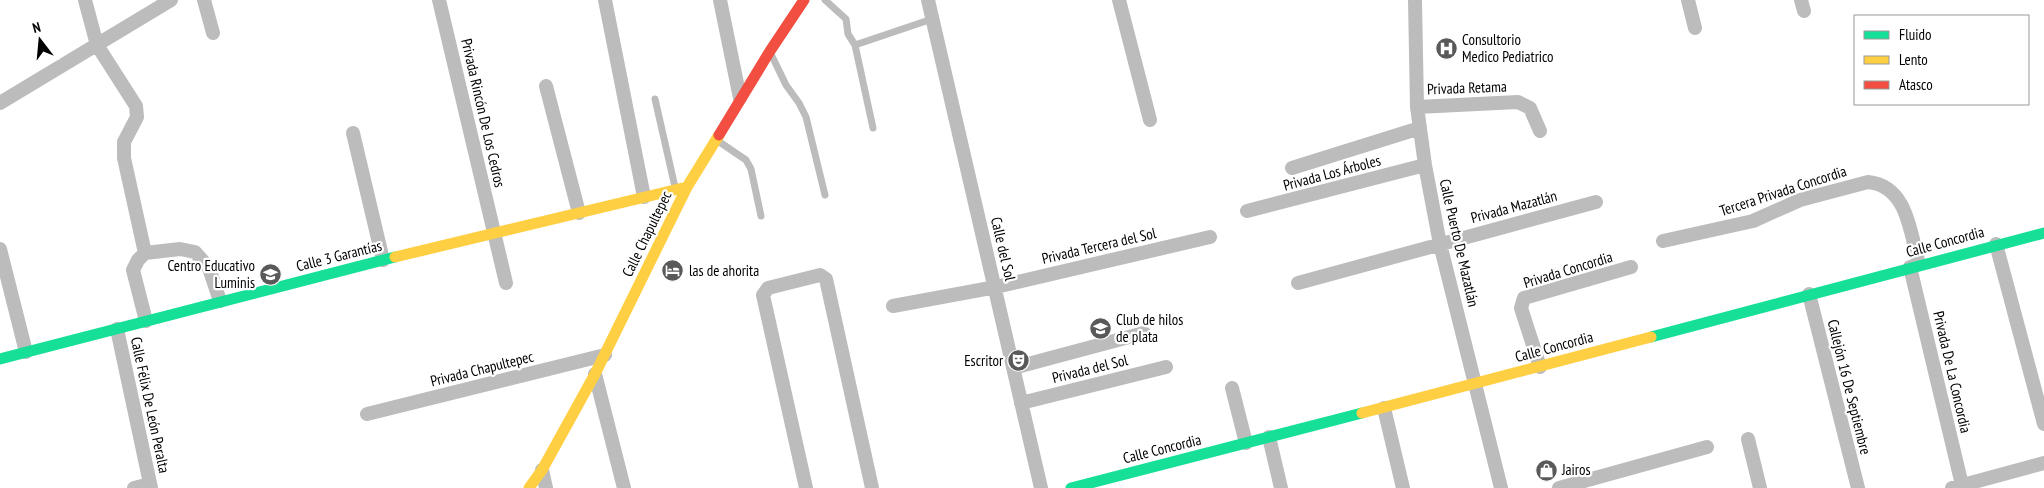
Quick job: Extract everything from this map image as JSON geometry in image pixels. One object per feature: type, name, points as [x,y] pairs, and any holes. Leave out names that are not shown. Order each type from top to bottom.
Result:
[{"type":"street","points":[[85,0],[97,45],[136,106],[137,117],[124,142],[124,158],[145,253]]},
{"type":"street","points":[[0,103],[171,0]]},
{"type":"street","points":[[204,0],[213,33]]},
{"type":"street","name":"Privada Rincón De Los Cedros","points":[[439,0],[506,283]]},
{"type":"street","points":[[604,0],[644,197]]},
{"type":"street","points":[[720,0],[740,98]]},
{"type":"street","name":"Calle Chapultepec","points":[[528,488],[542,470],[605,355],[681,189],[716,139],[740,98],[804,0]]},
{"type":"street","points":[[928,0],[932,19]]},
{"type":"street","points":[[1120,0],[1150,120]]},
{"type":"street","name":"Calle Puerto De Mazatlán","points":[[1415,0],[1417,107],[1425,165],[1440,244],[1501,488]]},
{"type":"street","points":[[1688,0],[1695,28]]},
{"type":"street","name":"Calle del Sol","points":[[932,19],[996,287],[1041,488]]},
{"type":"street","points":[[546,86],[579,213]]},
{"type":"street","name":"Privada Retama","points":[[1417,107],[1518,102],[1530,108],[1540,130]]},
{"type":"street","points":[[1292,168],[1420,128]]},
{"type":"street","points":[[353,133],[383,260]]},
{"type":"street","name":"Privada Los Árboles","points":[[1247,211],[1425,165]]},
{"type":"street","name":"Tercera Privada Concordia","points":[[1663,241],[1753,221],[1800,200],[1868,182],[1887,188],[1898,196],[1901,201],[1915,266]]},
{"type":"street","name":"Calle 3 Garantías","points":[[0,359],[383,260],[681,189]]},
{"type":"street","name":"Privada Mazatlán","points":[[1298,283],[1596,202]]},
{"type":"street","name":"Calle Concordia","points":[[1071,488],[1476,384],[1996,244],[2044,233]]},
{"type":"street","name":"Privada Tercera del Sol","points":[[893,306],[996,287],[1210,237]]},
{"type":"street","points":[[1996,244],[2044,424]]},
{"type":"street","points":[[0,249],[26,352]]},
{"type":"street","points":[[146,321],[134,270],[138,260],[145,253],[180,249],[195,252],[210,268],[220,301]]},
{"type":"street","name":"Privada De La Concordia","points":[[1915,266],[1957,487]]},
{"type":"street","name":"Privada Concordia","points":[[1540,367],[1521,308],[1522,300],[1527,296],[1631,267]]},
{"type":"street","points":[[806,488],[763,295],[768,288],[820,275],[826,279],[872,488]]},
{"type":"street","name":"Callejón 16 De Septiembre","points":[[1809,294],[1858,488]]},
{"type":"street","name":"Calle Félix De León Peralta","points":[[117,329],[151,486]]},
{"type":"street","points":[[1013,368],[1144,333]]},
{"type":"street","name":"Privada Chapultepec","points":[[366,414],[605,355]]},
{"type":"street","name":"Privada del Sol","points":[[1021,403],[1166,367]]},
{"type":"street","points":[[595,374],[624,488]]},
{"type":"street","points":[[1232,388],[1246,443]]},
{"type":"street","points":[[1384,408],[1403,488]]},
{"type":"street","points":[[1268,437],[1281,488]]},
{"type":"street","points":[[1748,439],[1760,488]]},
{"type":"street","points":[[1559,488],[1707,447]]},
{"type":"street","points":[[1957,487],[2044,463]]},
{"type":"street","points":[[542,470],[546,488]]},
{"type":"street","points":[[134,488],[151,486]]},
{"type":"lane","points":[[825,0],[846,19],[848,34],[855,44],[873,128]]},
{"type":"lane","points":[[855,44],[932,19]]},
{"type":"lane","points":[[770,51],[786,85],[806,117],[825,195]]},
{"type":"lane","points":[[655,99],[681,189]]},
{"type":"lane","points":[[716,139],[729,150],[739,154],[752,169],[761,216]]},
{"type":"traffic: fast","points":[[1651,337],[2044,233]]},
{"type":"traffic: fast","points":[[0,359],[395,257]]},
{"type":"traffic: fast","points":[[1071,488],[1362,413]]},
{"type":"traffic: slow","points":[[529,488],[542,470],[595,374],[687,187],[719,135]]},
{"type":"traffic: slow","points":[[395,257],[687,187]]},
{"type":"traffic: slow","points":[[1362,413],[1651,337]]},
{"type":"traffic: jam","points":[[719,135],[770,51],[804,0]]},
{"type":"place","name":"Consultorio Medico Pediatrico","points":[[1446,49]]},
{"type":"place","name":"las de ahorita","points":[[673,271]]},
{"type":"place","name":"Centro Educativo Luminis","points":[[271,275]]},
{"type":"place","name":"Club de hilos de plata","points":[[1100,329]]},
{"type":"place","name":"Escritor","points":[[1019,361]]},
{"type":"place","name":"Jairos","points":[[1546,470]]}]
